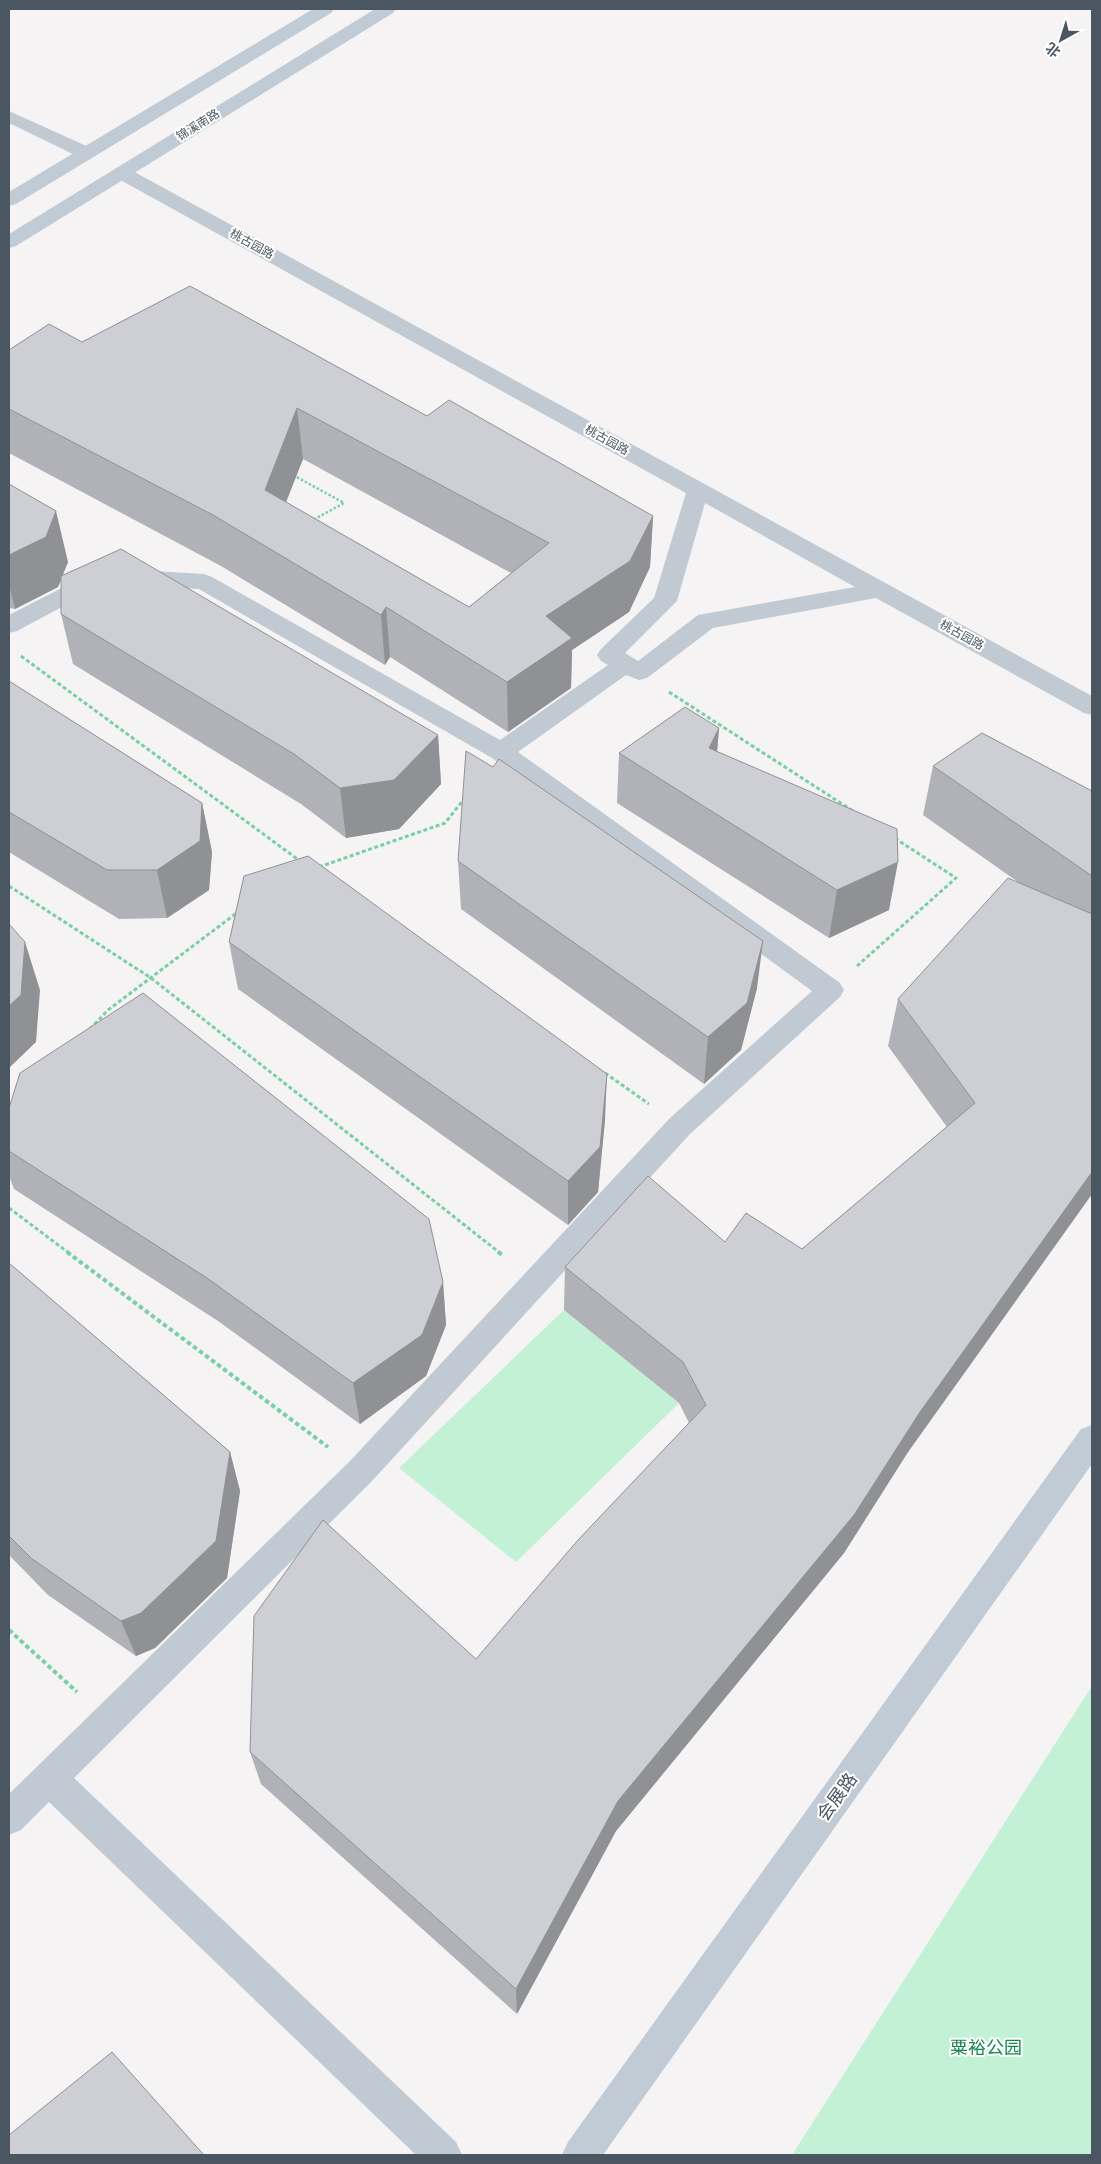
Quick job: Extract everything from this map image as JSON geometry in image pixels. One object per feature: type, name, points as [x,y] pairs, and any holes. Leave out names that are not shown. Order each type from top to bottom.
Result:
[{"type":"main road","points":[[9,200],[325,9]]},
{"type":"main road","name":"锦溪南路","points":[[9,242],[387,9]]},
{"type":"main road","name":"会展路","points":[[581,2155],[1092,1440]]},
{"type":"street","points":[[9,116],[86,153]]},
{"type":"street","name":"桃古园路","points":[[122,172],[1092,707]]},
{"type":"street","points":[[632,668],[608,655],[665,601],[698,490]]},
{"type":"street","points":[[9,625],[103,576],[204,582],[501,752],[831,990],[680,1126],[361,1471],[9,1818]]},
{"type":"street","points":[[501,752],[706,621],[880,590]]},
{"type":"street","points":[[49,1778],[443,2155]]},
{"type":"path","points":[[292,474],[344,503],[311,522]]},
{"type":"path","points":[[17,653],[304,864]]},
{"type":"path","points":[[632,668],[856,813]]},
{"type":"path","points":[[312,870],[445,823],[501,752]]},
{"type":"path","points":[[831,990],[956,878],[889,834]]},
{"type":"path","points":[[9,886],[151,978],[536,1282]]},
{"type":"path","points":[[88,1030],[108,1010],[241,910]]},
{"type":"path","points":[[598,1069],[680,1126]]},
{"type":"path","points":[[9,1208],[361,1471]]},
{"type":"path","points":[[9,1630],[108,1720]]},
{"type":"green space","points":[[564,1310],[679,1403],[516,1562],[399,1468]]},
{"type":"green space","name":"粟裕公园","points":[[1092,1686],[1092,2155],[792,2155]]},
{"type":"building","points":[[190,286],[427,416],[449,400],[653,516],[630,561],[546,616],[572,638],[507,682],[386,607],[381,615],[213,515],[9,409],[9,350],[49,324],[82,342]],"holes":[[[297,408],[549,543],[469,607],[265,490]]]},
{"type":"building","points":[[9,484],[56,511],[46,537],[9,555]]},
{"type":"building","points":[[121,549],[438,735],[394,780],[340,788],[294,754],[61,614],[61,576]]},
{"type":"building","points":[[9,681],[202,803],[200,841],[157,870],[107,870],[9,812]]},
{"type":"building","points":[[685,707],[719,728],[709,748],[897,829],[898,862],[837,890],[619,753]]},
{"type":"building","points":[[982,733],[1092,791],[1092,876],[933,766]]},
{"type":"building","points":[[466,751],[493,767],[499,759],[763,941],[747,1003],[708,1037],[458,861]]},
{"type":"building","points":[[308,856],[607,1074],[600,1147],[568,1181],[229,942],[244,876]]},
{"type":"building","points":[[1008,878],[1092,914],[1092,1172],[920,1412],[854,1515],[618,1801],[516,1989],[250,1752],[254,1616],[323,1520],[476,1659],[578,1540],[706,1405],[683,1362],[565,1267],[648,1176],[725,1242],[746,1213],[802,1249],[975,1103],[898,999]]},
{"type":"building","points":[[9,924],[25,942],[21,995],[9,1006]]},
{"type":"building","points":[[143,993],[429,1219],[443,1282],[422,1335],[353,1383],[207,1278],[9,1151],[9,1108],[20,1073]]},
{"type":"building","points":[[9,1263],[230,1452],[216,1541],[141,1613],[121,1621],[31,1558],[9,1536]]},
{"type":"building","points":[[112,2052],[204,2155],[9,2155],[9,2135]]}]
